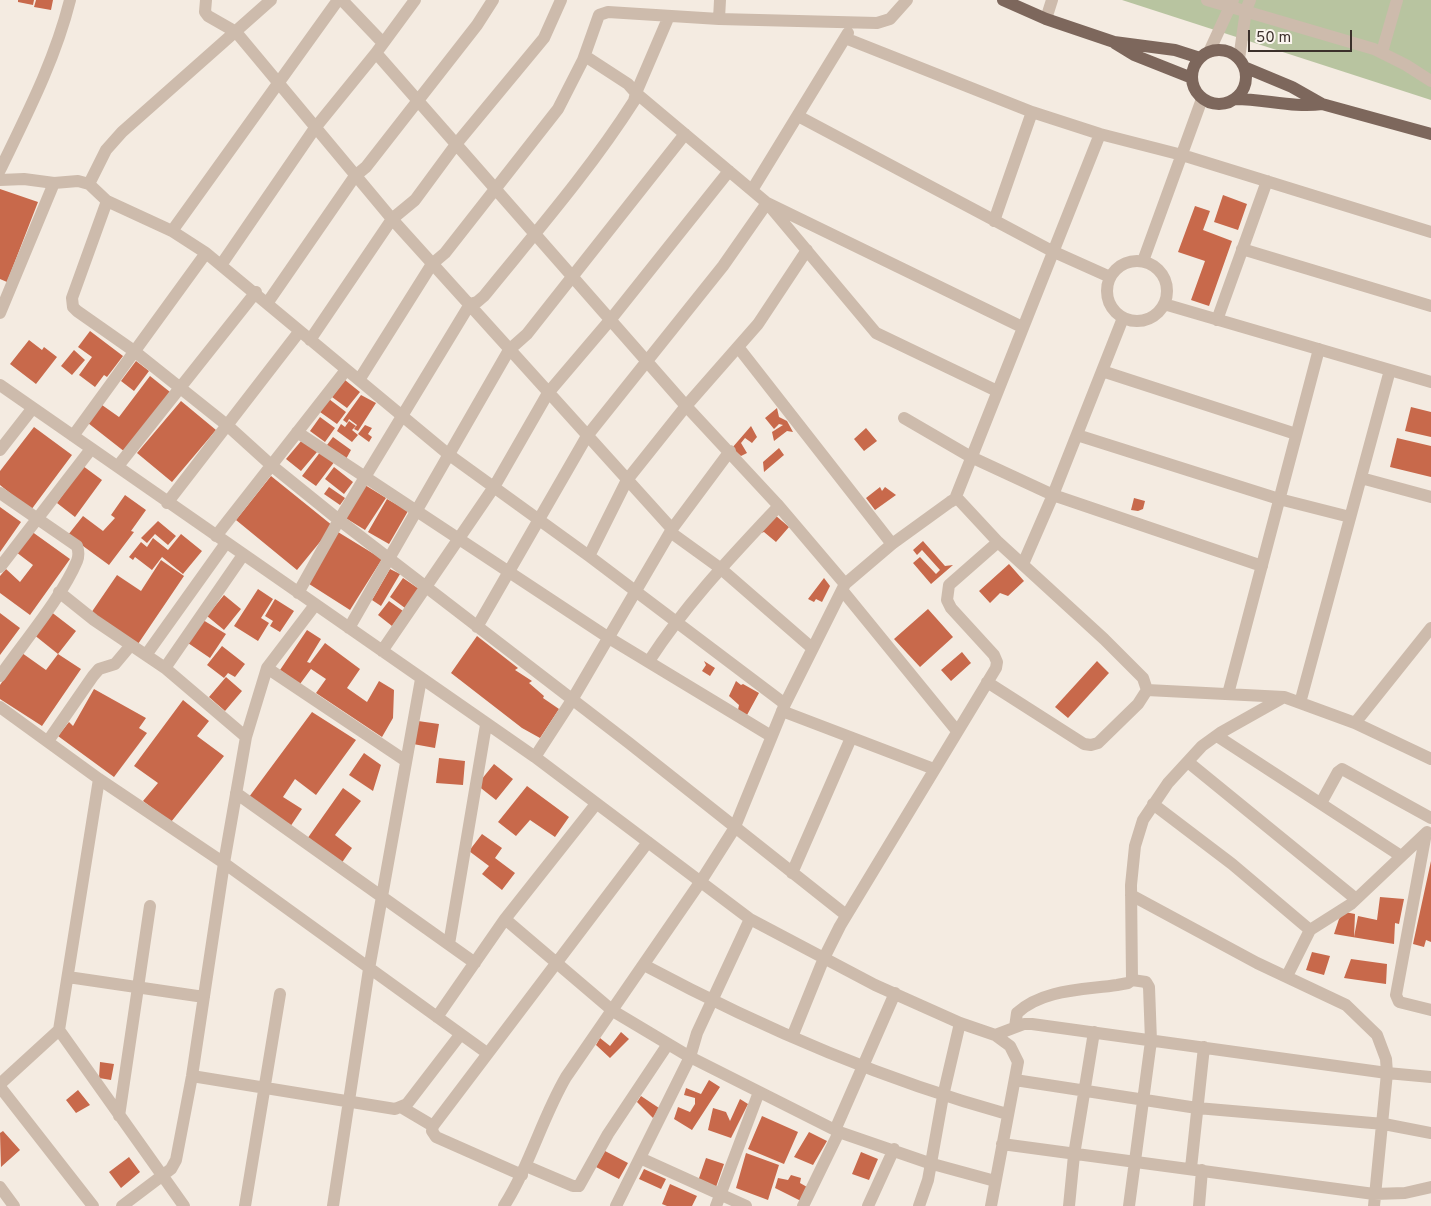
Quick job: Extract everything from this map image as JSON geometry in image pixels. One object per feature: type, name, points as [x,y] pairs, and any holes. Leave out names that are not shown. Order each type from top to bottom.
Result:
[{"type":"main road","points":[[1002,0],[1114,42],[1204,55],[1220,50],[1231,53],[1242,63],[1322,104],[1431,134]]},
{"type":"main road","points":[[1114,42],[1134,55],[1192,78]]},
{"type":"main road","points":[[1204,55],[1194,67],[1192,78],[1195,90],[1202,99],[1213,104],[1225,104],[1236,99],[1244,90],[1246,79],[1242,63]]},
{"type":"main road","points":[[1236,99],[1260,99],[1306,105],[1322,104]]},
{"type":"street","points":[[0,170],[47,72],[62,34],[70,0]]},
{"type":"street","points":[[206,0],[208,16],[236,32],[392,219],[672,529],[673,534],[720,568],[812,648]]},
{"type":"street","points":[[89,184],[106,150],[122,132],[270,0]]},
{"type":"street","points":[[172,231],[338,0]]},
{"type":"street","points":[[342,0],[418,100],[686,406],[777,504],[957,731]]},
{"type":"street","points":[[221,264],[315,128],[380,48],[414,0]]},
{"type":"street","points":[[268,302],[355,176],[366,167],[476,25],[493,0]]},
{"type":"street","points":[[310,340],[392,219],[415,200],[457,143],[544,38],[561,0]]},
{"type":"street","points":[[718,20],[720,0]]},
{"type":"street","points":[[359,380],[432,264],[445,253],[558,109],[585,56],[599,15],[602,13],[718,20],[877,23],[890,19],[907,0]]},
{"type":"street","points":[[1046,18],[1052,0]]},
{"type":"street","points":[[1207,0],[1248,5],[1382,52],[1431,81]]},
{"type":"street","points":[[1382,52],[1397,0]]},
{"type":"street","points":[[1204,55],[1232,4]]},
{"type":"street","points":[[1242,63],[1248,5]]},
{"type":"street","points":[[298,593],[339,520],[470,304],[477,302],[484,296],[536,233],[605,146],[634,101],[669,16]]},
{"type":"street","points":[[752,190],[854,24]]},
{"type":"street","points":[[845,38],[1032,112],[1100,134],[1182,155],[1431,232]]},
{"type":"street","points":[[585,56],[628,84],[636,93],[767,203],[876,333],[997,391]]},
{"type":"street","points":[[1143,261],[1202,99]]},
{"type":"street","points":[[994,220],[1032,112]]},
{"type":"street","points":[[798,116],[1052,252],[1110,277]]},
{"type":"street","points":[[349,628],[509,350],[527,334],[685,134]]},
{"type":"street","points":[[510,1204],[554,1098],[701,881],[734,828],[770,736],[812,648],[844,587],[892,544],[955,499],[1100,134]]},
{"type":"street","points":[[382,651],[494,487],[548,393],[611,320],[729,171]]},
{"type":"street","points":[[0,180],[24,179],[54,183],[69,180],[89,184],[107,201],[172,231],[206,253],[256,292],[299,332],[403,415],[448,454],[676,621],[783,708],[851,738],[934,769]]},
{"type":"street","points":[[1217,320],[1267,181]]},
{"type":"street","points":[[0,313],[54,183]]},
{"type":"street","points":[[107,201],[72,298],[77,312],[134,351],[228,426],[271,465],[339,520],[629,743],[846,915]]},
{"type":"street","points":[[767,203],[1022,327]]},
{"type":"street","points":[[477,627],[511,572],[587,436],[723,266],[767,203]]},
{"type":"street","points":[[1242,249],[1431,306]]},
{"type":"street","points":[[589,556],[627,480],[686,406],[738,347],[775,301],[807,250]]},
{"type":"street","points":[[73,436],[206,253]]},
{"type":"street","points":[[1135,261],[1143,261],[1157,268],[1166,281],[1167,289],[1164,304],[1154,316],[1146,319],[1139,321],[1123,318],[1112,308],[1108,300],[1106,292],[1110,277],[1120,266],[1135,261]]},
{"type":"street","points":[[118,466],[256,292]]},
{"type":"street","points":[[1164,304],[1431,382]]},
{"type":"street","points":[[1023,564],[1053,495],[1123,318]]},
{"type":"street","points":[[167,503],[299,332]]},
{"type":"street","points":[[738,347],[892,544]]},
{"type":"street","points":[[1228,694],[1319,349]]},
{"type":"street","points":[[146,655],[271,465],[346,370]]},
{"type":"street","points":[[1300,703],[1390,370]]},
{"type":"street","points":[[1102,371],[1296,434]]},
{"type":"street","points":[[0,385],[534,757],[750,919],[895,993],[960,1023],[996,1035],[1014,1052],[1018,1062],[995,1181],[993,1206]]},
{"type":"street","points":[[0,450],[32,409]]},
{"type":"street","points":[[904,418],[971,457],[1053,495],[1262,566]]},
{"type":"street","points":[[297,432],[609,638],[770,736]]},
{"type":"street","points":[[1077,435],[1279,499],[1350,517]]},
{"type":"street","points":[[0,567],[91,449]]},
{"type":"street","points":[[534,757],[572,700],[672,529],[730,452]]},
{"type":"street","points":[[1361,478],[1431,497]]},
{"type":"street","points":[[0,493],[36,520],[77,546],[79,552],[77,562],[60,592],[0,676]]},
{"type":"street","points":[[955,499],[963,502],[998,542],[1130,665],[1143,678],[1147,690]]},
{"type":"street","points":[[649,661],[676,621],[720,568],[776,509],[777,504]]},
{"type":"street","points":[[792,1037],[824,958],[846,915],[996,668],[996,659],[950,608],[947,592],[949,585],[998,542]]},
{"type":"street","points":[[165,668],[243,555]]},
{"type":"street","points":[[60,592],[94,620],[165,668],[246,736]]},
{"type":"street","points":[[122,1206],[171,1169],[176,1160],[192,1076],[224,863],[246,736],[267,668],[315,605]]},
{"type":"street","points":[[1355,723],[1431,628]]},
{"type":"street","points":[[48,742],[93,676],[99,669],[115,664],[131,645]]},
{"type":"street","points":[[267,668],[406,761]]},
{"type":"street","points":[[333,1206],[369,969],[421,679]]},
{"type":"street","points":[[987,682],[1084,744],[1091,746],[1098,743],[1138,704],[1147,690]]},
{"type":"street","points":[[1147,690],[1284,697],[1355,723],[1431,759]]},
{"type":"street","points":[[1132,980],[1131,895],[1135,846],[1144,820],[1168,783],[1217,736],[1284,697]]},
{"type":"street","points":[[0,707],[99,779],[224,863],[487,1053]]},
{"type":"street","points":[[449,944],[486,725]]},
{"type":"street","points":[[1217,736],[1401,856]]},
{"type":"street","points":[[792,874],[851,738]]},
{"type":"street","points":[[1188,762],[1356,899]]},
{"type":"street","points":[[1321,803],[1338,772],[1342,769],[1431,818]]},
{"type":"street","points":[[92,1206],[0,1085],[60,1030],[99,779]]},
{"type":"street","points":[[236,793],[475,962]]},
{"type":"street","points":[[436,1017],[505,919],[596,804]]},
{"type":"street","points":[[1153,804],[1232,864],[1310,930]]},
{"type":"street","points":[[1287,976],[1310,930],[1356,899],[1428,831]]},
{"type":"street","points":[[1428,831],[1396,995],[1399,1002],[1431,1010]]},
{"type":"street","points":[[648,842],[487,1053],[433,1126],[432,1132],[436,1137],[524,1171],[579,1186],[608,1134],[668,1044]]},
{"type":"street","points":[[1131,895],[1257,963],[1346,1005],[1371,1026],[1377,1035],[1386,1060],[1387,1073],[1384,1124],[1374,1200]]},
{"type":"street","points":[[119,1116],[150,906]]},
{"type":"street","points":[[505,919],[613,1011],[690,1057],[837,1131],[929,1163],[995,1181]]},
{"type":"street","points":[[616,1206],[690,1057],[712,1001],[750,919]]},
{"type":"street","points":[[644,965],[712,1001],[864,1067],[942,1096],[1007,1114]]},
{"type":"street","points":[[68,977],[204,997]]},
{"type":"street","points":[[1016,1027],[1017,1013],[1028,1003],[1047,995],[1117,985],[1128,983],[1132,980],[1146,982],[1149,987],[1151,1041],[1129,1206]]},
{"type":"street","points":[[803,1206],[895,993]]},
{"type":"street","points":[[245,1206],[280,994]]},
{"type":"street","points":[[919,1206],[928,1180],[929,1163],[942,1096],[960,1023]]},
{"type":"street","points":[[996,1035],[1016,1027],[1032,1024],[1387,1073],[1431,1077]]},
{"type":"street","points":[[60,1030],[161,1177],[184,1206]]},
{"type":"street","points":[[1069,1206],[1074,1155],[1086,1092],[1094,1032]]},
{"type":"street","points":[[192,1076],[264,1086],[395,1109],[406,1104],[460,1034]]},
{"type":"street","points":[[1198,1206],[1198,1108],[1204,1047]]},
{"type":"street","points":[[1015,1080],[1198,1108],[1384,1124],[1431,1132]]},
{"type":"street","points":[[718,1201],[759,1092]]},
{"type":"street","points":[[401,1107],[433,1126]]},
{"type":"street","points":[[1002,1144],[1074,1155],[1197,1169],[1374,1200],[1431,1187]]},
{"type":"street","points":[[868,1206],[894,1150]]},
{"type":"street","points":[[640,1158],[718,1201],[746,1206]]},
{"type":"street","points":[[0,1187],[14,1206]]},
{"type":"green space","points":[[1122,0],[1431,0],[1431,100]]},
{"type":"building","points":[[18,0],[34,0],[33,5],[18,2]]},
{"type":"building","points":[[36,0],[53,0],[51,10],[34,7]]},
{"type":"building","points":[[0,189],[38,202],[7,282],[0,279]]},
{"type":"building","points":[[1223,195],[1247,204],[1238,230],[1214,222]]},
{"type":"building","points":[[1195,206],[1210,211],[1203,230],[1232,241],[1209,306],[1191,300],[1205,261],[1178,252]]},
{"type":"building","points":[[90,331],[123,356],[107,377],[104,375],[95,387],[79,375],[92,357],[78,347]]},
{"type":"building","points":[[29,340],[42,350],[44,347],[57,357],[36,384],[10,364]]},
{"type":"building","points":[[74,350],[85,360],[72,375],[61,366]]},
{"type":"building","points":[[136,361],[149,371],[134,391],[121,381]]},
{"type":"building","points":[[150,376],[170,392],[125,452],[88,423],[102,405],[119,417]]},
{"type":"building","points":[[345,380],[360,392],[347,408],[332,397]]},
{"type":"building","points":[[361,395],[376,403],[358,431],[354,429],[357,425],[349,419],[347,423],[343,420]]},
{"type":"building","points":[[329,399],[346,412],[337,424],[320,412]]},
{"type":"building","points":[[181,401],[216,430],[172,482],[137,453]]},
{"type":"building","points":[[1411,407],[1431,412],[1431,437],[1405,431]]},
{"type":"building","points":[[777,408],[779,417],[787,421],[793,432],[787,431],[774,441],[772,432],[783,425],[779,424],[774,429],[765,418]]},
{"type":"building","points":[[320,417],[335,428],[325,442],[310,431]]},
{"type":"building","points":[[349,421],[356,426],[352,430],[358,435],[352,442],[337,431],[341,424],[345,427]]},
{"type":"building","points":[[365,425],[372,428],[368,434],[372,437],[369,442],[358,434]]},
{"type":"building","points":[[751,426],[757,437],[752,443],[745,438],[741,443],[747,453],[741,456],[732,448]]},
{"type":"building","points":[[34,427],[72,455],[31,510],[0,485],[0,471]]},
{"type":"building","points":[[866,428],[877,441],[864,451],[854,439]]},
{"type":"building","points":[[333,437],[351,450],[346,459],[327,445]]},
{"type":"building","points":[[1397,438],[1431,446],[1431,477],[1390,467]]},
{"type":"building","points":[[302,440],[317,452],[301,471],[286,459]]},
{"type":"building","points":[[779,448],[784,455],[764,472],[763,462]]},
{"type":"building","points":[[321,451],[335,461],[316,486],[302,476]]},
{"type":"building","points":[[83,466],[102,480],[75,517],[57,503]]},
{"type":"building","points":[[334,467],[353,482],[344,494],[325,479]]},
{"type":"building","points":[[271,476],[333,526],[297,570],[236,520]]},
{"type":"building","points":[[365,485],[386,498],[365,530],[344,517]]},
{"type":"building","points":[[329,487],[345,498],[340,505],[324,494]]},
{"type":"building","points":[[880,487],[882,491],[885,487],[896,495],[875,510],[866,498]]},
{"type":"building","points":[[125,495],[146,510],[131,531],[134,532],[109,565],[68,535],[83,516],[103,531],[115,518],[111,515]]},
{"type":"building","points":[[1134,498],[1145,501],[1143,509],[1138,511],[1131,510]]},
{"type":"building","points":[[387,499],[408,511],[389,544],[368,532]]},
{"type":"building","points":[[0,507],[21,522],[0,552]]},
{"type":"building","points":[[775,515],[789,527],[776,542],[764,532],[758,534]]},
{"type":"building","points":[[158,521],[176,536],[168,545],[155,534],[147,543],[141,538]]},
{"type":"building","points":[[31,531],[70,559],[30,615],[0,593],[0,576],[6,569],[20,582],[33,565],[16,552]]},
{"type":"building","points":[[338,532],[382,559],[350,610],[306,582]]},
{"type":"building","points":[[181,534],[202,551],[183,574],[162,557],[152,570],[135,557],[133,560],[129,557],[141,542],[147,547],[153,538],[168,550]]},
{"type":"building","points":[[923,541],[945,566],[953,565],[931,584],[913,563],[920,557],[936,574],[940,570],[922,550],[917,555],[913,550]]},
{"type":"building","points":[[161,560],[184,576],[138,644],[91,613],[117,575],[141,591]]},
{"type":"building","points":[[1009,564],[1024,581],[1008,596],[1000,593],[990,603],[979,591]]},
{"type":"building","points":[[390,569],[400,574],[381,606],[372,600]]},
{"type":"building","points":[[403,578],[419,589],[405,608],[390,597]]},
{"type":"building","points":[[824,578],[830,586],[822,602],[816,599],[814,602],[808,599]]},
{"type":"building","points":[[258,589],[273,599],[261,618],[269,623],[258,641],[234,626]]},
{"type":"building","points":[[224,595],[241,609],[224,630],[207,616]]},
{"type":"building","points":[[275,599],[294,611],[280,632],[270,626],[273,621],[265,616]]},
{"type":"building","points":[[389,601],[403,611],[392,626],[378,615]]},
{"type":"building","points":[[928,609],[953,637],[920,667],[894,639]]},
{"type":"building","points":[[50,611],[76,631],[58,654],[33,634]]},
{"type":"building","points":[[0,613],[20,628],[0,655]]},
{"type":"building","points":[[203,620],[226,634],[210,658],[188,643]]},
{"type":"building","points":[[307,630],[321,639],[307,662],[310,663],[325,643],[360,669],[347,688],[367,702],[379,681],[394,690],[393,718],[382,737],[316,693],[326,679],[311,669],[300,684],[280,670]]},
{"type":"building","points":[[477,636],[518,668],[515,670],[532,681],[529,683],[544,696],[543,698],[559,709],[540,738],[522,728],[451,673]]},
{"type":"building","points":[[222,646],[245,664],[235,677],[228,673],[224,678],[207,665]]},
{"type":"building","points":[[962,652],[971,663],[951,681],[941,670]]},
{"type":"building","points":[[22,653],[46,670],[58,654],[81,669],[42,726],[0,699],[0,685]]},
{"type":"building","points":[[704,661],[715,668],[710,676],[702,671],[706,665]]},
{"type":"building","points":[[1097,661],[1109,673],[1068,718],[1055,707]]},
{"type":"building","points":[[226,677],[242,691],[225,711],[209,697]]},
{"type":"building","points":[[736,681],[759,693],[747,715],[738,710],[739,705],[729,696]]},
{"type":"building","points":[[94,689],[146,718],[139,728],[147,733],[114,777],[58,736],[69,722],[73,726]]},
{"type":"building","points":[[183,700],[209,721],[197,736],[224,756],[171,822],[143,801],[158,783],[134,766]]},
{"type":"building","points":[[312,712],[356,740],[316,795],[295,779],[283,797],[302,809],[290,827],[249,797]]},
{"type":"building","points":[[418,721],[439,724],[435,748],[413,744]]},
{"type":"building","points":[[364,753],[381,765],[373,791],[349,775]]},
{"type":"building","points":[[439,758],[465,761],[463,785],[436,783]]},
{"type":"building","points":[[494,764],[513,779],[496,800],[477,785]]},
{"type":"building","points":[[527,786],[569,817],[555,837],[530,820],[516,836],[498,822]]},
{"type":"building","points":[[343,788],[361,801],[335,835],[352,848],[341,864],[307,839]]},
{"type":"building","points":[[482,834],[502,848],[495,858],[515,873],[502,890],[482,874],[489,866],[469,851]]},
{"type":"building","points":[[1431,861],[1431,942],[1426,940],[1424,947],[1413,944]]},
{"type":"building","points":[[1380,897],[1404,899],[1399,924],[1395,923],[1394,944],[1334,934],[1339,919],[1345,912],[1355,914],[1354,937],[1358,916],[1377,920]]},
{"type":"building","points":[[1312,952],[1330,956],[1324,975],[1306,970]]},
{"type":"building","points":[[1351,959],[1387,964],[1386,984],[1344,978]]},
{"type":"building","points":[[621,1032],[629,1039],[610,1058],[596,1045],[600,1038],[610,1046]]},
{"type":"building","points":[[100,1062],[114,1064],[111,1080],[99,1078]]},
{"type":"building","points":[[709,1080],[720,1087],[692,1130],[674,1119],[678,1107],[690,1112],[695,1104],[695,1098],[684,1095],[686,1088],[701,1094]]},
{"type":"building","points":[[78,1090],[90,1105],[76,1113],[66,1100]]},
{"type":"building","points":[[641,1096],[659,1108],[653,1118],[637,1102]]},
{"type":"building","points":[[740,1099],[748,1104],[731,1138],[708,1130],[713,1108],[726,1112],[730,1121]]},
{"type":"building","points":[[762,1116],[798,1132],[784,1164],[748,1149]]},
{"type":"building","points":[[3,1131],[20,1150],[1,1167],[0,1133]]},
{"type":"building","points":[[809,1132],[827,1141],[813,1165],[794,1157]]},
{"type":"building","points":[[605,1151],[628,1163],[619,1179],[596,1167]]},
{"type":"building","points":[[861,1152],[878,1159],[869,1180],[852,1174]]},
{"type":"building","points":[[746,1153],[779,1165],[768,1200],[736,1188]]},
{"type":"building","points":[[129,1157],[140,1172],[121,1188],[109,1172]]},
{"type":"building","points":[[706,1158],[724,1164],[716,1187],[698,1181]]},
{"type":"building","points":[[644,1169],[666,1179],[661,1189],[639,1179]]},
{"type":"building","points":[[791,1175],[801,1178],[800,1183],[807,1187],[801,1201],[775,1188],[778,1178],[788,1180]]},
{"type":"building","points":[[670,1184],[697,1196],[692,1206],[667,1206],[662,1204]]}]
